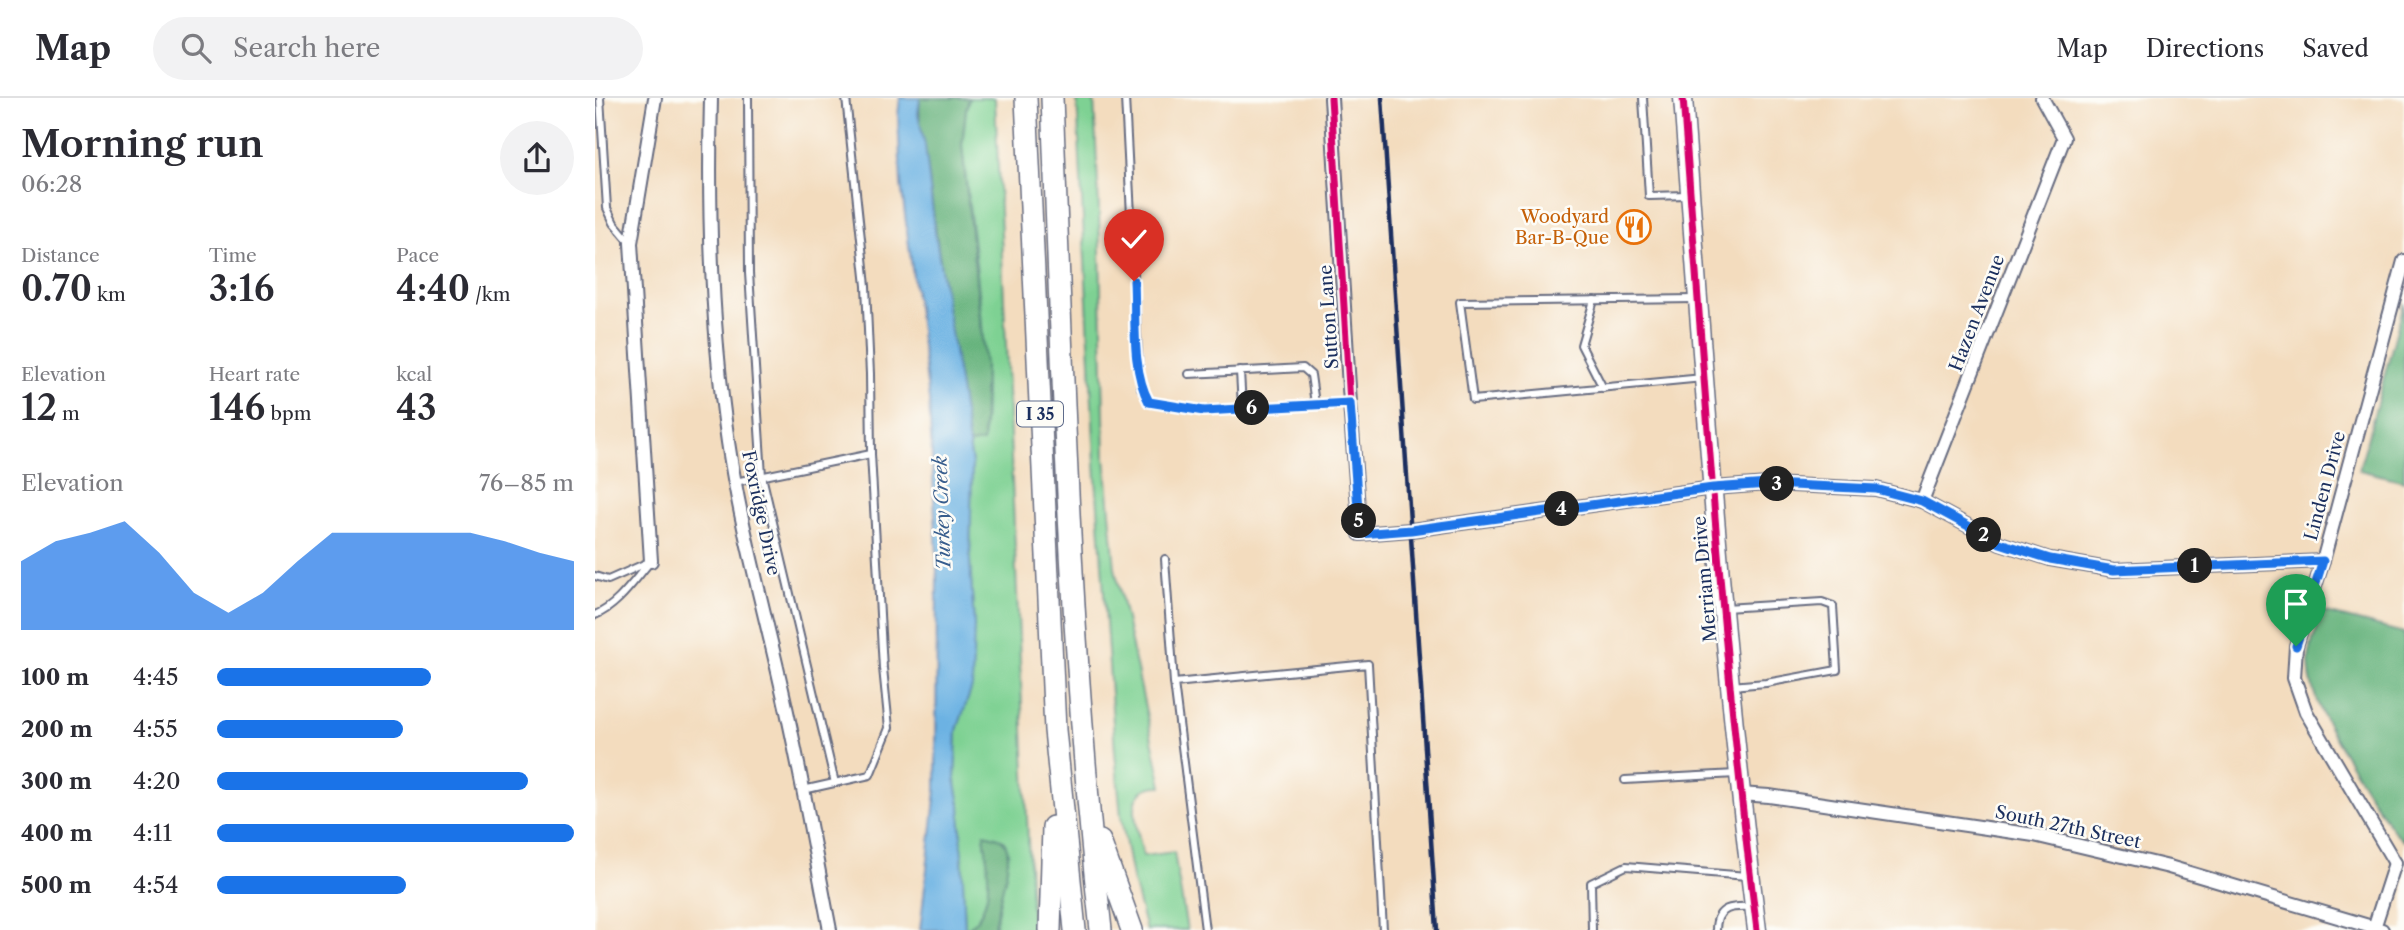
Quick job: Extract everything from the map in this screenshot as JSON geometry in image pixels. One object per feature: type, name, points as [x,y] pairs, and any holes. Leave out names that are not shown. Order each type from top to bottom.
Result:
[{"type":"highway","name":"I 35","points":[[1026,98],[1055,730],[1075,930]]},
{"type":"highway","name":"I 35","points":[[1052,98],[1071,553],[1087,806],[1101,930]]},
{"type":"highway","points":[[1050,930],[1055,730]]},
{"type":"highway","points":[[1087,806],[1132,930]]},
{"type":"main road","name":"Merriam Drive","points":[[1683,98],[1730,687],[1757,930]]},
{"type":"street","points":[[651,561],[631,243],[655,98]]},
{"type":"street","name":"Foxridge Drive","points":[[711,98],[709,196],[715,331],[724,418],[735,482],[782,690],[830,930]]},
{"type":"street","name":"Sutton Lane","points":[[1331,98],[1360,534],[1411,530],[1713,488]]},
{"type":"street","name":"Hazen Avenue","points":[[1922,501],[2064,138],[2042,98]]},
{"type":"street","name":"Linden Drive","points":[[2399,862],[2306,712],[2294,678],[2296,646],[2323,561],[2404,261]]},
{"type":"street","points":[[1713,488],[1768,484],[1876,489],[1922,501],[2000,543],[2050,559],[2114,570],[2323,561]]},
{"type":"street","name":"South 27th Street","points":[[1740,794],[2034,835],[2169,867],[2378,929]]},
{"type":"street","points":[[2378,929],[2399,862]]},
{"type":"lane","points":[[600,98],[607,208],[614,223],[631,243]]},
{"type":"lane","points":[[748,98],[749,273],[762,476],[835,783]]},
{"type":"lane","points":[[803,790],[870,775],[889,728],[871,454],[866,286],[846,98]]},
{"type":"lane","points":[[1125,98],[1139,372],[1141,388],[1149,402],[1204,411],[1350,403]]},
{"type":"lane","points":[[1643,98],[1649,196],[1691,194]]},
{"type":"lane","points":[[1698,299],[1460,302],[1473,400],[1705,378]]},
{"type":"lane","points":[[1594,300],[1581,345],[1603,388]]},
{"type":"lane","points":[[1189,374],[1303,368],[1311,374],[1315,404]]},
{"type":"lane","points":[[1240,372],[1243,408]]},
{"type":"lane","points":[[735,482],[871,454]]},
{"type":"lane","points":[[1165,559],[1174,683],[1205,930]]},
{"type":"lane","points":[[595,576],[608,580],[651,561]]},
{"type":"lane","points":[[595,615],[605,611],[621,596],[651,561]]},
{"type":"lane","points":[[1723,608],[1822,602],[1833,607],[1837,670],[1730,687]]},
{"type":"lane","points":[[1174,683],[1368,664],[1383,930]]},
{"type":"lane","points":[[1625,780],[1738,774]]},
{"type":"lane","points":[[1592,930],[1591,883],[1626,866],[1750,876]]},
{"type":"lane","points":[[1716,930],[1719,915],[1724,909],[1730,906],[1754,907]]},
{"type":"green space","points":[[920,98],[969,98],[962,145],[985,366],[983,442],[969,444],[942,278],[921,128]]},
{"type":"green space","points":[[969,98],[995,98],[1032,930],[994,930],[1009,852],[984,834],[989,868],[987,897],[981,913],[965,930],[960,804],[955,779],[957,730],[974,626],[970,561],[972,464],[969,444],[983,442],[985,406],[983,331],[962,145]]},
{"type":"green space","points":[[1077,98],[1094,98],[1105,457],[1115,568],[1162,786],[1149,788],[1141,793],[1136,801],[1136,822],[1143,856],[1174,852],[1187,930],[1146,930],[1132,878],[1121,817],[1095,464]]},
{"type":"green space","points":[[2404,303],[2404,481],[2359,470]]},
{"type":"green space","points":[[2323,612],[2404,633],[2404,841],[2397,835],[2362,783],[2315,697],[2309,658]]},
{"type":"green space","points":[[984,834],[1004,842],[1007,849],[1007,871],[994,930],[965,930],[982,911],[986,899],[988,873]]},
{"type":"water","name":"Turkey Creek","points":[[900,98],[920,98],[918,114],[925,145],[935,231],[972,464],[972,687],[957,730],[955,779],[960,804],[965,930],[920,930],[936,790],[937,556],[929,400],[901,184],[898,115]]},
{"type":"railway","points":[[1382,98],[1437,930]]},
{"type":"cycle path","points":[[1331,98],[1360,534],[1411,530],[1713,488],[1768,484],[1876,489],[1922,501],[2000,543],[2050,559],[2114,570],[2323,561]]},
{"type":"cycle path","points":[[1683,98],[1724,619],[1757,930]]},
{"type":"place","name":"Woodyard Bar-B-Que","points":[[1634,227]]},
{"type":"route","points":[[1134,281],[1139,372],[1141,388],[1149,402],[1160,406],[1204,411],[1350,403],[1360,534],[1411,530],[1713,488],[1768,484],[1876,489],[1922,501],[2000,543],[2050,559],[2114,570],[2323,561],[2296,646]]}]
